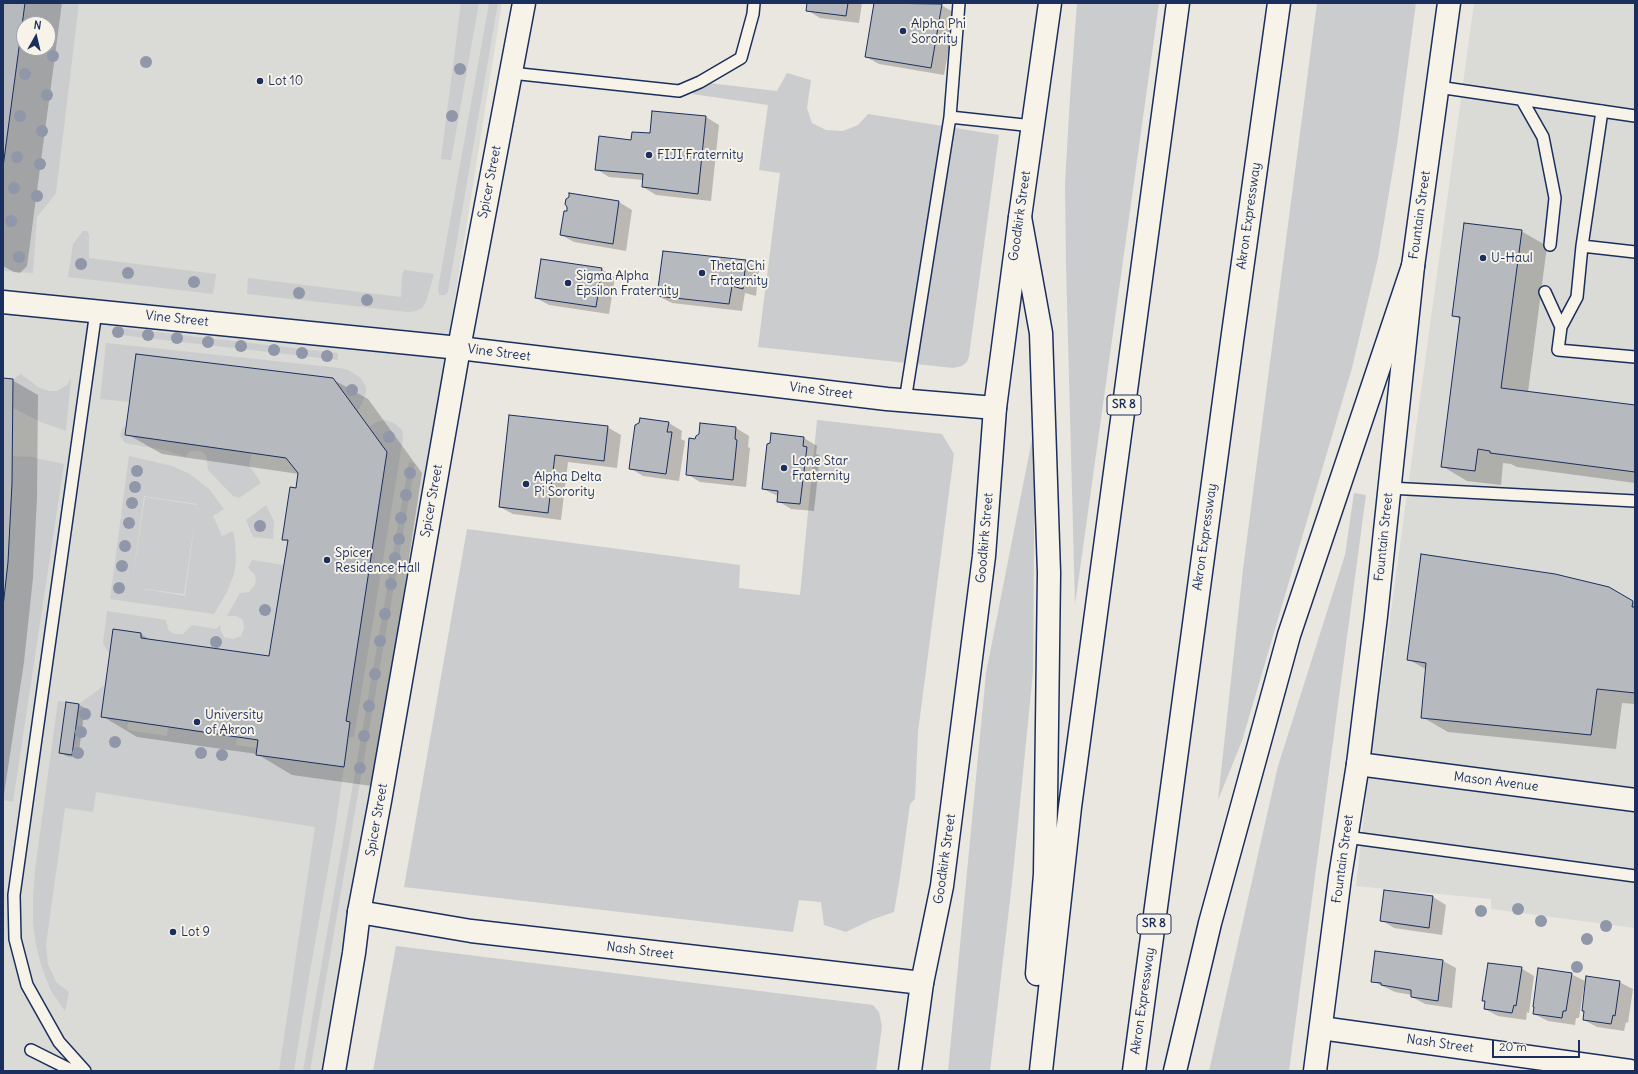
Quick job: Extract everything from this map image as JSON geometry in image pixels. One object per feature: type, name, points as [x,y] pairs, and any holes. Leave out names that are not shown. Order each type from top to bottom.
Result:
[{"type":"main road","name":"Spicer Street","points":[[334,1071],[360,912],[382,794],[459,348],[524,3]]},
{"type":"main road","name":"Goodkirk Street","points":[[910,1071],[922,983],[942,886],[984,556],[995,408],[1050,3]]},
{"type":"main road","name":"SR 8","points":[[1041,1071],[1071,799],[1178,3]]},
{"type":"main road","name":"Akron Expressway","points":[[1134,1071],[1230,348],[1279,3]]},
{"type":"main road","name":"Fountain Street","points":[[1315,1071],[1346,838],[1358,764],[1376,616],[1413,266],[1449,3]]},
{"type":"main road","points":[[1020,217],[1041,333],[1049,573],[1045,874],[1029,1071]]},
{"type":"main road","points":[[1175,1071],[1210,923],[1289,635],[1413,266]]},
{"type":"main road","name":"Vine Street","points":[[3,302],[459,348],[905,401],[995,408]]},
{"type":"main road","name":"Mason Avenue","points":[[1358,764],[1635,800]]},
{"type":"main road","name":"Nash Street","points":[[360,912],[479,932],[922,983]]},
{"type":"main road","name":"Nash Street","points":[[1321,1028],[1630,1071]]},
{"type":"lane","points":[[511,73],[678,91],[700,82],[741,58],[753,14],[754,3]]},
{"type":"lane","points":[[905,401],[950,117],[959,3]]},
{"type":"lane","points":[[1438,86],[1635,116]]},
{"type":"lane","points":[[1522,100],[1543,137],[1555,198],[1550,245]]},
{"type":"lane","points":[[1602,111],[1582,246],[1577,297],[1561,327],[1558,350],[1635,357]]},
{"type":"lane","points":[[950,117],[1033,126]]},
{"type":"lane","points":[[1582,246],[1635,252]]},
{"type":"lane","points":[[1545,292],[1561,327]]},
{"type":"lane","points":[[84,1071],[59,1042],[27,985],[15,939],[14,895],[96,311]]},
{"type":"lane","points":[[1389,488],[1635,501]]},
{"type":"lane","points":[[1346,838],[1635,876]]},
{"type":"lane","points":[[31,1050],[73,1071]]},
{"type":"shaded area","name":"University of Akron","points":[[3,3],[502,3],[443,373],[337,1071],[3,1071]]},
{"type":"shaded area","points":[[25,3],[79,3],[56,193],[37,217],[33,273],[3,271],[3,167],[18,56],[56,56],[56,16],[23,16]]},
{"type":"shaded area","points":[[461,3],[479,3],[451,160],[441,159]]},
{"type":"shaded area","points":[[489,3],[498,3],[448,292],[445,295],[439,295],[438,288]]},
{"type":"shaded area","points":[[1077,3],[1159,3],[1075,605],[1065,184]]},
{"type":"shaded area","points":[[1317,3],[1416,3],[1397,145],[1378,258],[1352,368],[1242,741],[1218,800],[1243,569]]},
{"type":"shaded area","points":[[1474,3],[1635,3],[1635,928],[1491,909],[1491,899],[1356,886],[1367,787]]},
{"type":"shaded area","points":[[787,73],[811,80],[807,108],[812,123],[826,130],[843,131],[858,125],[868,114],[999,135],[969,356],[967,362],[962,366],[953,368],[758,347],[780,173],[759,170],[768,105],[692,94],[700,82],[777,91]]},
{"type":"shaded area","points":[[83,231],[87,231],[89,235],[89,258],[216,274],[213,294],[68,277],[73,244]]},
{"type":"shaded area","points":[[404,270],[434,274],[426,302],[422,308],[416,311],[408,312],[247,294],[248,278],[401,297],[402,276]]},
{"type":"shaded area","points":[[120,328],[338,353],[338,360],[111,334],[114,329]]},
{"type":"shaded area","points":[[106,343],[340,368],[348,370],[361,378],[366,387],[366,392],[362,404],[357,411],[333,378],[136,354],[130,402],[100,399]]},
{"type":"shaded area","points":[[21,374],[38,387],[49,391],[57,391],[67,385],[71,378],[66,431],[41,422],[13,408],[12,456],[31,457],[64,464],[13,802],[3,800],[3,378],[13,379]]},
{"type":"shaded area","points":[[385,420],[394,423],[402,430],[403,438],[354,737],[348,737],[350,722],[346,721],[387,452],[369,427],[376,422]]},
{"type":"shaded area","points":[[817,420],[942,434],[954,454],[918,732],[915,799],[910,804],[894,912],[871,920],[846,932],[824,925],[821,902],[799,900],[793,932],[404,887],[467,529],[740,565],[739,588],[800,595]]},
{"type":"shaded area","points":[[1035,424],[1033,672],[1012,883],[990,1071],[948,1071],[986,673]]},
{"type":"shaded area","points":[[127,426],[252,452],[249,465],[261,483],[239,498],[233,496],[208,470],[206,455],[201,451],[190,451],[185,457],[169,451],[125,443],[120,436],[123,427]]},
{"type":"shaded area","points":[[129,456],[172,466],[190,474],[209,489],[224,509],[213,516],[222,536],[233,531],[236,560],[234,574],[227,592],[214,614],[110,599]],"holes":[[[144,496],[197,504],[145,497],[131,590]],[[196,513],[185,596],[137,588],[184,594]]]},
{"type":"shaded area","points":[[409,462],[415,464],[310,1071],[303,1071]]},
{"type":"shaded area","points":[[1354,493],[1366,495],[1289,1071],[1209,1071],[1278,766],[1345,555]]},
{"type":"shaded area","points":[[266,505],[274,521],[273,539],[253,537],[246,520]]},
{"type":"shaded area","points":[[252,560],[284,565],[269,656],[141,638],[141,633],[113,629],[110,653],[106,649],[103,643],[107,611],[166,620],[168,629],[172,633],[177,634],[183,634],[192,625],[216,629],[220,625],[224,637],[233,639],[241,636],[244,628],[243,620],[236,616],[227,616],[240,593],[249,592],[255,585],[255,575],[248,568]]},
{"type":"shaded area","points":[[105,685],[101,717],[128,721],[127,730],[167,736],[168,726],[237,737],[236,745],[257,748],[257,755],[344,767],[335,830],[294,1071],[279,1071],[315,827],[96,792],[93,812],[65,808],[46,945],[48,964],[56,982],[69,992],[65,1011],[51,991],[41,965],[36,945],[33,924],[33,899],[35,870],[58,701],[66,702],[59,753],[72,755],[79,704]]},
{"type":"shaded area","points":[[396,946],[873,1005],[879,1012],[882,1026],[876,1071],[373,1071]]},
{"type":"building","points":[[3,3],[25,3],[23,16],[16,16],[16,56],[18,56],[3,167]]},
{"type":"building","points":[[807,3],[848,3],[846,16],[806,11]]},
{"type":"building","name":"Alpha Phi Sorority","points":[[874,3],[942,4],[931,68],[865,57]]},
{"type":"building","name":"FIJI Fraternity","points":[[652,111],[706,116],[698,194],[642,187],[643,174],[595,170],[599,136],[631,140],[632,132],[650,133]]},
{"type":"building","points":[[569,193],[619,201],[613,244],[560,235],[564,211],[567,211],[565,204],[566,199],[569,197]]},
{"type":"building","points":[[1464,223],[1522,230],[1501,388],[1635,405],[1635,472],[1490,453],[1490,451],[1478,449],[1475,471],[1441,467],[1460,317],[1452,316]]},
{"type":"building","name":"Theta Chi Fraternity","points":[[663,251],[746,260],[743,289],[732,286],[729,304],[657,296]]},
{"type":"building","name":"Sigma Alpha Epsilon Fraternity","points":[[541,259],[602,268],[596,307],[535,298]]},
{"type":"building","name":"Spicer Residence Hall","points":[[136,354],[333,378],[387,452],[346,721],[350,722],[344,767],[256,755],[258,740],[101,717],[113,629],[141,633],[141,638],[269,656],[288,540],[282,540],[290,487],[296,488],[298,473],[286,458],[125,435]]},
{"type":"building","points":[[3,378],[13,379],[12,483],[8,562],[3,607]]},
{"type":"building","name":"Alpha Delta Pi Sorority","points":[[509,415],[608,426],[604,461],[555,455],[548,513],[499,507]]},
{"type":"building","points":[[640,418],[669,422],[667,432],[672,432],[666,474],[629,469],[635,425],[639,423]]},
{"type":"building","points":[[700,423],[736,427],[735,439],[737,440],[733,480],[686,475],[689,438],[695,439],[699,434]]},
{"type":"building","name":"Lone Star Fraternity","points":[[771,433],[804,437],[803,446],[807,447],[800,504],[777,502],[778,491],[762,489],[767,444],[770,443]]},
{"type":"building","points":[[1421,554],[1555,574],[1609,587],[1633,601],[1632,607],[1635,607],[1635,693],[1597,689],[1591,735],[1421,718],[1426,663],[1407,660]]},
{"type":"building","points":[[66,702],[79,704],[72,755],[59,753]]},
{"type":"building","points":[[1384,890],[1433,896],[1429,928],[1380,921]]},
{"type":"building","points":[[1375,951],[1443,960],[1438,1001],[1411,997],[1411,990],[1371,982]]},
{"type":"building","points":[[1488,963],[1522,967],[1516,1006],[1514,1005],[1512,1013],[1484,1009],[1485,1001],[1482,1001]]},
{"type":"building","points":[[1538,968],[1572,973],[1566,1011],[1563,1011],[1562,1018],[1533,1014]]},
{"type":"building","points":[[1586,976],[1620,981],[1615,1016],[1613,1015],[1611,1024],[1583,1020],[1584,1011],[1582,1011]]},
{"type":"place","name":"Alpha Phi Sorority","points":[[903,31]]},
{"type":"place","name":"Lot 10","points":[[260,81]]},
{"type":"place","name":"FIJI Fraternity","points":[[649,155]]},
{"type":"place","name":"U-Haul","points":[[1483,258]]},
{"type":"place","name":"Theta Chi Fraternity","points":[[702,273]]},
{"type":"place","name":"Sigma Alpha Epsilon Fraternity","points":[[568,283]]},
{"type":"place","name":"Lone Star Fraternity","points":[[784,468]]},
{"type":"place","name":"Alpha Delta Pi Sorority","points":[[526,484]]},
{"type":"place","name":"Spicer Residence Hall","points":[[327,560]]},
{"type":"place","name":"University of Akron","points":[[197,722]]},
{"type":"place","name":"Lot 9","points":[[173,932]]}]
